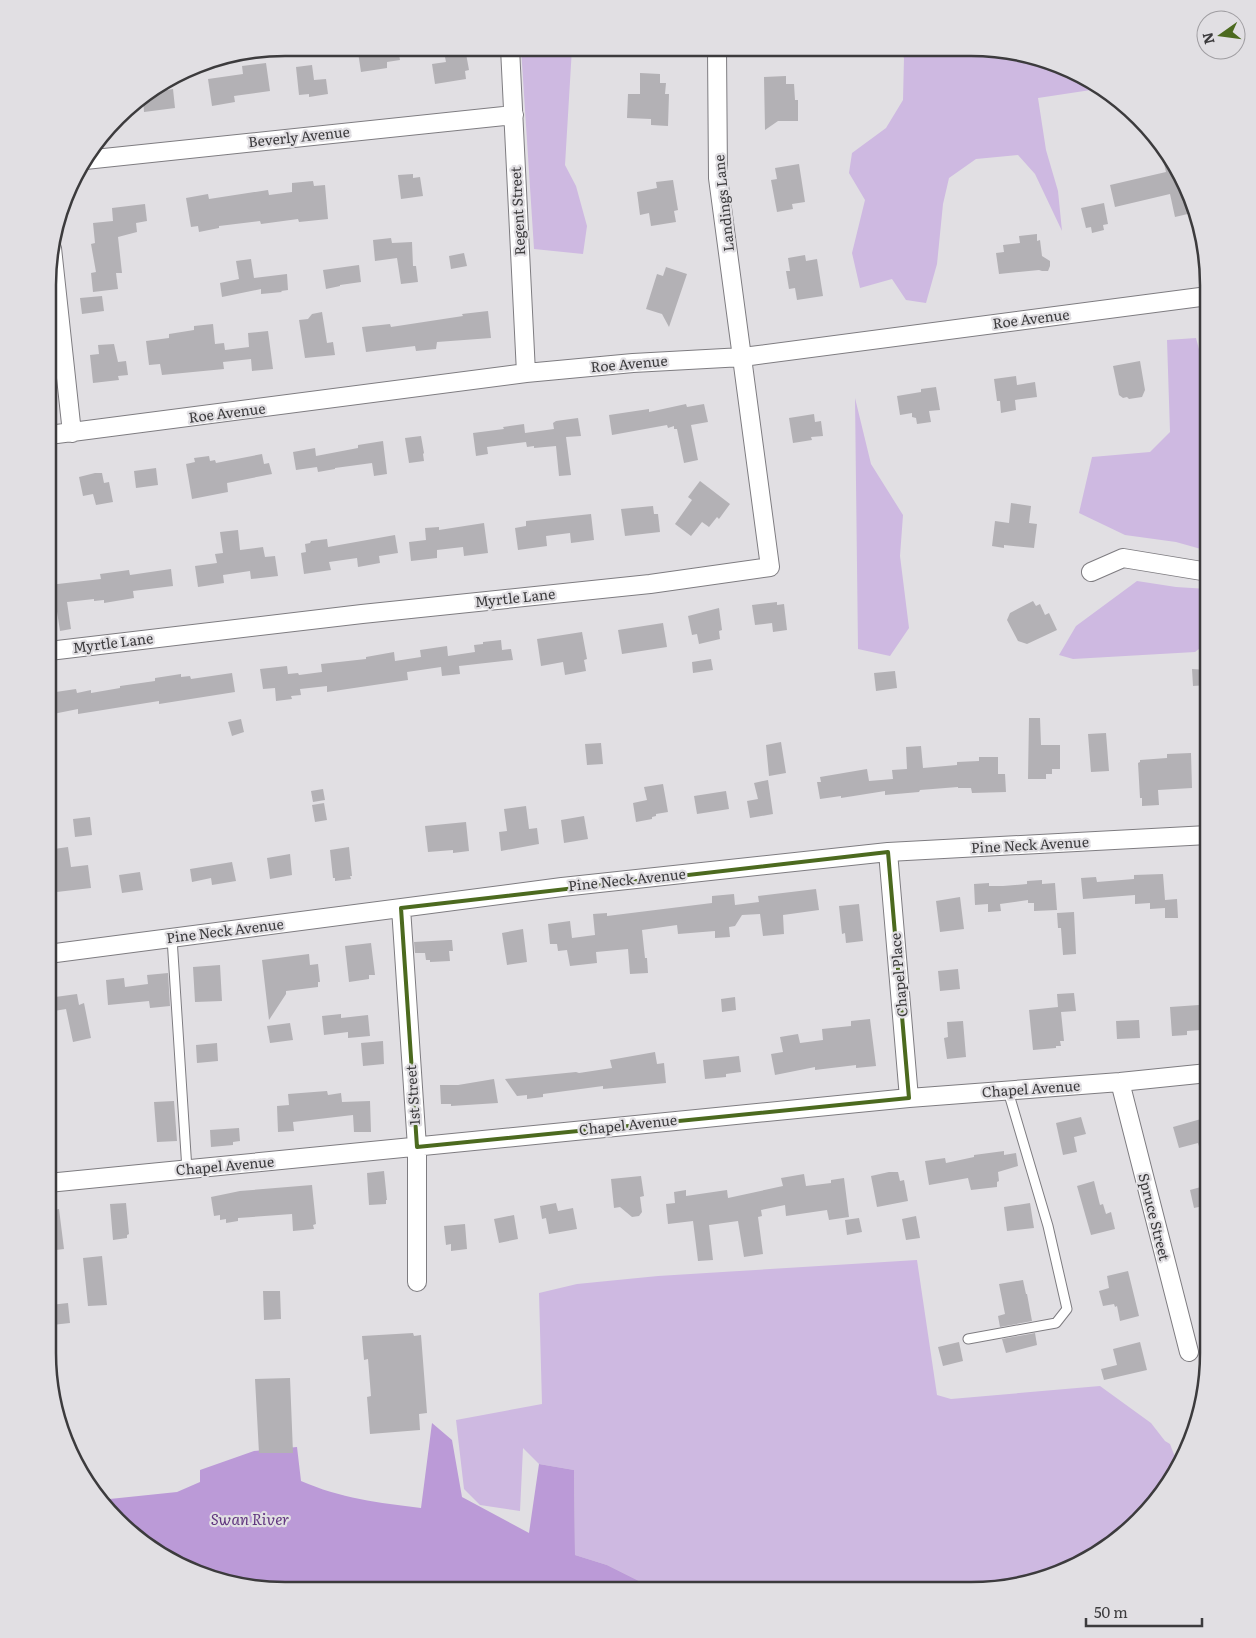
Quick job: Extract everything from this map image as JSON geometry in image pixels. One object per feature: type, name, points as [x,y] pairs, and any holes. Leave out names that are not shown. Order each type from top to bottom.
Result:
[{"type":"street","name":"Regent Street","points":[[510,56],[526,373]]},
{"type":"street","name":"Landings Lane","points":[[717,56],[718,178],[743,356]]},
{"type":"street","name":"Beverly Avenue","points":[[94,159],[514,115]]},
{"type":"street","points":[[56,285],[72,433]]},
{"type":"street","name":"Roe Avenue","points":[[56,434],[526,373],[633,363],[743,356],[1200,297]]},
{"type":"street","name":"Myrtle Lane","points":[[56,649],[362,614],[650,584],[770,567],[743,356]]},
{"type":"street","points":[[1091,572],[1123,558],[1200,571]]},
{"type":"street","name":"Pine Neck Avenue","points":[[56,953],[562,886],[888,852],[1200,835]]},
{"type":"street","name":"Chapel Place","points":[[888,852],[909,1098]]},
{"type":"street","name":"1st Street","points":[[401,908],[417,1148],[418,1282]]},
{"type":"street","name":"Chapel Avenue","points":[[56,1183],[909,1098],[1120,1082],[1200,1074]]},
{"type":"street","name":"Spruce Street","points":[[1120,1082],[1189,1352]]},
{"type":"lane","points":[[172,938],[187,1170]]},
{"type":"lane","points":[[968,1338],[1056,1323],[1067,1309],[1048,1226],[1008,1091]]},
{"type":"highlighted area","points":[[888,852],[909,1098],[417,1147],[401,908]]},
{"type":"shaded area","points":[[522,56],[572,56],[565,165],[576,186],[587,226],[583,254],[534,249]]},
{"type":"shaded area","points":[[903,56],[1001,58],[1045,68],[1090,90],[1038,98],[1046,150],[1058,191],[1062,231],[1035,174],[1018,155],[976,159],[949,178],[943,204],[937,264],[926,303],[906,300],[892,279],[860,288],[852,253],[865,200],[849,173],[852,153],[886,128],[903,100]]},
{"type":"shaded area","points":[[1196,338],[1200,353],[1200,549],[1176,542],[1125,535],[1079,513],[1092,457],[1150,452],[1170,432],[1167,340]]},
{"type":"shaded area","points":[[855,398],[871,464],[903,515],[900,556],[909,628],[890,656],[858,649]]},
{"type":"shaded area","points":[[1137,581],[1200,588],[1200,648],[1195,652],[1073,659],[1059,655],[1076,626]]},
{"type":"shaded area","points":[[917,1260],[937,1395],[951,1399],[1100,1386],[1151,1423],[1165,1441],[1170,1444],[1175,1456],[1161,1480],[1143,1504],[1122,1525],[1098,1543],[1072,1558],[1045,1570],[1030,1574],[1001,1580],[971,1582],[641,1582],[607,1565],[575,1555],[574,1470],[539,1464],[523,1448],[520,1511],[480,1505],[464,1489],[456,1420],[542,1404],[539,1293],[577,1284],[658,1276]]},
{"type":"water","name":"Swan River","points":[[432,1423],[452,1440],[462,1497],[529,1533],[539,1464],[574,1470],[575,1555],[607,1565],[641,1582],[285,1582],[255,1580],[211,1570],[171,1551],[134,1525],[109,1499],[177,1492],[200,1482],[200,1470],[254,1451],[297,1447],[301,1481],[345,1496],[421,1508]]},
{"type":"building","points":[[359,56],[399,56],[400,60],[387,62],[387,68],[361,72]]},
{"type":"building","points":[[466,56],[469,70],[465,71],[466,79],[435,84],[432,64],[446,62],[445,57]]},
{"type":"building","points":[[266,63],[270,91],[234,96],[235,102],[212,106],[208,79],[243,74],[242,66]]},
{"type":"building","points":[[312,65],[314,80],[326,79],[328,94],[309,97],[309,94],[299,95],[296,67]]},
{"type":"building","points":[[640,73],[660,74],[660,83],[666,83],[665,94],[669,94],[668,126],[651,125],[651,119],[627,118],[628,94],[640,94]]},
{"type":"building","points":[[786,76],[786,84],[794,84],[795,100],[798,100],[798,121],[778,121],[765,130],[764,77]]},
{"type":"building","points":[[173,89],[175,108],[144,112],[144,106],[166,90]]},
{"type":"building","points":[[1164,163],[1176,184],[1189,214],[1175,217],[1170,194],[1115,207],[1110,185],[1166,172]]},
{"type":"building","points":[[799,164],[805,202],[792,204],[793,209],[777,212],[771,180],[777,179],[775,168]]},
{"type":"building","points":[[413,174],[413,178],[420,177],[423,196],[401,199],[398,175]]},
{"type":"building","points":[[673,180],[678,210],[674,211],[676,222],[651,226],[649,213],[640,215],[637,192],[657,188],[656,182]]},
{"type":"building","points":[[313,181],[314,186],[325,185],[328,219],[299,222],[298,219],[261,224],[260,221],[219,226],[219,228],[199,232],[198,226],[191,227],[186,198],[208,194],[209,199],[268,190],[269,195],[292,192],[292,183]]},
{"type":"building","points":[[1104,203],[1108,224],[1103,225],[1104,230],[1092,233],[1091,227],[1086,228],[1081,208]]},
{"type":"building","points":[[145,204],[147,221],[136,223],[137,232],[118,237],[122,273],[116,273],[118,289],[93,292],[91,273],[96,272],[91,244],[95,243],[93,223],[113,221],[112,208]]},
{"type":"building","points":[[1037,234],[1037,241],[1040,240],[1042,256],[1050,261],[1048,271],[1039,270],[999,274],[996,253],[1004,252],[1003,245],[1020,243],[1019,236]]},
{"type":"building","points":[[391,238],[392,243],[412,242],[413,266],[416,266],[418,282],[401,284],[397,258],[375,261],[373,240]]},
{"type":"building","points":[[464,253],[467,266],[451,269],[449,256]]},
{"type":"building","points":[[805,255],[806,261],[817,259],[823,296],[797,300],[795,288],[789,289],[786,271],[790,271],[788,258]]},
{"type":"building","points":[[251,259],[254,278],[287,274],[288,290],[261,294],[261,289],[222,297],[220,283],[239,279],[236,261]]},
{"type":"building","points":[[359,265],[361,282],[326,289],[323,270]]},
{"type":"building","points":[[666,267],[687,274],[669,327],[662,314],[646,309],[657,274],[663,276]]},
{"type":"building","points":[[102,296],[104,311],[82,314],[80,298]]},
{"type":"building","points":[[488,311],[491,338],[437,342],[436,349],[416,351],[415,346],[366,352],[362,327],[390,324],[391,327]]},
{"type":"building","points":[[322,312],[327,343],[333,342],[335,355],[305,358],[299,320],[308,319],[312,314]]},
{"type":"building","points":[[213,324],[215,344],[224,343],[225,350],[249,347],[248,333],[268,331],[273,369],[252,371],[251,359],[223,362],[224,369],[162,375],[160,364],[149,365],[146,341],[169,338],[169,334],[194,330],[194,326]]},
{"type":"building","points":[[114,344],[118,362],[126,361],[128,375],[118,376],[119,380],[93,383],[90,355],[99,354],[98,345]]},
{"type":"building","points":[[1140,361],[1145,390],[1142,397],[1123,398],[1119,395],[1113,366]]},
{"type":"building","points":[[1016,376],[1017,385],[1035,382],[1037,397],[1015,400],[1016,410],[1001,413],[994,379]]},
{"type":"building","points":[[936,387],[940,410],[929,411],[931,422],[917,424],[916,418],[912,417],[912,413],[900,415],[897,396]]},
{"type":"building","points":[[686,404],[687,407],[704,404],[708,422],[691,425],[698,460],[684,463],[677,429],[674,429],[674,426],[668,428],[667,425],[612,435],[609,415],[649,409],[649,412]]},
{"type":"building","points":[[814,414],[815,422],[821,421],[823,436],[811,437],[812,440],[793,443],[789,418]]},
{"type":"building","points":[[578,418],[581,436],[566,437],[571,475],[559,476],[556,446],[534,448],[534,446],[527,447],[526,442],[487,447],[488,454],[476,456],[473,433],[524,424],[525,433],[554,429],[553,423],[556,421]]},
{"type":"building","points":[[421,436],[424,461],[409,463],[405,438]]},
{"type":"building","points":[[383,441],[387,474],[374,476],[372,463],[318,472],[317,467],[296,470],[293,452],[315,448],[316,456],[358,448],[358,445]]},
{"type":"building","points":[[262,454],[264,464],[269,463],[272,474],[227,483],[228,492],[192,499],[186,464],[195,462],[194,458],[209,456],[210,461],[215,460],[216,463]]},
{"type":"building","points":[[156,468],[158,485],[136,488],[134,471]]},
{"type":"building","points":[[102,473],[104,483],[109,482],[113,502],[96,505],[93,494],[83,496],[79,477]]},
{"type":"building","points":[[700,481],[730,504],[719,519],[717,517],[709,527],[702,522],[691,536],[675,524],[692,500],[688,497]]},
{"type":"building","points":[[1011,503],[1031,506],[1029,523],[1037,524],[1034,548],[1004,545],[1004,548],[992,546],[995,521],[1009,523]]},
{"type":"building","points":[[653,506],[654,514],[658,514],[660,532],[625,536],[621,509]]},
{"type":"building","points":[[591,514],[594,540],[571,543],[570,533],[546,536],[547,546],[518,550],[515,528],[526,526],[526,521]]},
{"type":"building","points":[[484,523],[488,553],[464,556],[463,547],[437,550],[437,558],[411,561],[409,542],[426,540],[425,528],[439,527],[439,530]]},
{"type":"building","points":[[238,530],[240,550],[263,547],[265,557],[275,556],[278,576],[251,579],[250,571],[223,575],[224,583],[198,587],[195,566],[217,563],[215,554],[223,553],[220,532]]},
{"type":"building","points":[[395,535],[398,553],[379,556],[380,563],[358,567],[357,558],[329,562],[331,570],[304,574],[301,553],[306,552],[305,544],[311,541],[327,539],[328,547]]},
{"type":"building","points":[[171,569],[173,586],[133,591],[134,598],[104,603],[104,600],[94,601],[94,599],[67,602],[71,629],[60,631],[56,605],[56,584],[101,579],[100,574],[129,570],[130,575]]},
{"type":"building","points":[[1033,601],[1036,606],[1040,604],[1045,615],[1049,613],[1057,630],[1027,644],[1018,641],[1007,620],[1010,613]]},
{"type":"building","points":[[777,602],[777,605],[784,604],[787,630],[773,632],[772,623],[755,625],[752,605]]},
{"type":"building","points":[[719,608],[722,630],[719,631],[720,639],[699,644],[697,634],[692,635],[688,616]]},
{"type":"building","points":[[663,623],[667,647],[622,654],[618,630]]},
{"type":"building","points":[[582,632],[587,659],[584,660],[586,671],[565,675],[563,662],[541,666],[537,639]]},
{"type":"building","points":[[501,640],[502,650],[511,649],[513,660],[459,666],[460,674],[442,676],[441,667],[407,672],[408,680],[327,692],[327,686],[300,689],[301,695],[291,696],[292,699],[276,701],[275,688],[263,689],[260,669],[287,666],[288,674],[298,673],[299,675],[322,672],[321,664],[366,659],[366,657],[394,652],[395,661],[421,657],[420,650],[447,646],[448,656],[475,652],[474,645]]},
{"type":"building","points":[[711,659],[713,670],[693,673],[692,662]]},
{"type":"building","points":[[1192,669],[1200,670],[1200,686],[1193,686]]},
{"type":"building","points":[[895,671],[897,688],[876,691],[874,673]]},
{"type":"building","points":[[232,673],[235,692],[159,704],[159,701],[78,714],[78,709],[56,713],[56,692],[76,689],[77,693],[91,690],[91,693],[181,674],[181,677],[190,676],[191,679]]},
{"type":"building","points":[[1029,718],[1040,718],[1041,745],[1060,745],[1060,769],[1052,769],[1052,774],[1046,774],[1046,779],[1028,779]]},
{"type":"building","points":[[241,719],[244,732],[232,736],[228,722]]},
{"type":"building","points":[[1106,733],[1109,771],[1091,772],[1088,734]]},
{"type":"building","points":[[781,742],[786,773],[769,776],[766,745]]},
{"type":"building","points":[[601,743],[603,764],[587,765],[585,744]]},
{"type":"building","points":[[921,746],[923,768],[957,765],[957,762],[979,761],[979,757],[998,757],[998,774],[1005,774],[1006,792],[972,793],[971,788],[958,787],[885,795],[885,791],[841,798],[841,796],[820,799],[817,782],[821,782],[820,777],[867,769],[869,781],[893,779],[892,770],[907,769],[906,747]]},
{"type":"building","points":[[1191,753],[1192,788],[1158,790],[1159,805],[1142,806],[1138,763],[1140,760],[1167,758],[1167,754]]},
{"type":"building","points":[[768,780],[773,814],[750,818],[747,801],[758,799],[754,783]]},
{"type":"building","points":[[663,784],[668,812],[656,814],[652,819],[636,822],[633,803],[647,800],[644,787]]},
{"type":"building","points":[[323,789],[325,800],[313,802],[311,791]]},
{"type":"building","points":[[726,791],[729,809],[697,814],[694,796]]},
{"type":"building","points":[[324,803],[327,820],[315,822],[312,805]]},
{"type":"building","points":[[526,806],[529,829],[537,828],[539,844],[501,851],[499,832],[507,831],[504,809]]},
{"type":"building","points":[[584,816],[588,839],[564,843],[561,820]]},
{"type":"building","points":[[90,817],[92,835],[75,837],[73,819]]},
{"type":"building","points":[[466,822],[469,851],[453,853],[453,850],[428,852],[425,826]]},
{"type":"building","points":[[68,847],[71,867],[88,865],[91,888],[56,892],[56,849]]},
{"type":"building","points":[[349,847],[351,879],[335,881],[330,850]]},
{"type":"building","points":[[290,854],[292,875],[270,879],[267,858]]},
{"type":"building","points":[[232,862],[236,881],[212,885],[211,878],[192,882],[190,869]]},
{"type":"building","points":[[140,872],[143,890],[122,893],[119,875]]},
{"type":"building","points":[[1163,874],[1165,900],[1177,899],[1178,918],[1165,918],[1165,908],[1150,909],[1150,903],[1135,904],[1135,895],[1083,899],[1081,878],[1096,877],[1097,882],[1134,879],[1134,875]]},
{"type":"building","points":[[1042,880],[1042,884],[1055,883],[1057,910],[1034,911],[1034,903],[1028,903],[1028,900],[1000,904],[1001,911],[988,912],[988,904],[975,905],[974,884],[989,883],[989,886],[1003,886],[1027,884],[1027,881]]},
{"type":"building","points":[[816,889],[819,910],[783,915],[784,934],[763,936],[760,914],[742,915],[735,926],[729,927],[730,937],[715,938],[715,931],[678,934],[677,925],[642,930],[648,973],[630,974],[628,949],[596,952],[597,963],[570,966],[567,950],[558,951],[557,944],[550,944],[548,924],[570,921],[572,938],[595,935],[593,914],[607,913],[607,916],[712,903],[712,896],[734,894],[735,905],[759,902],[758,896]]},
{"type":"building","points":[[960,897],[964,929],[940,932],[936,901]]},
{"type":"building","points":[[859,904],[863,941],[846,943],[845,933],[842,934],[839,906]]},
{"type":"building","points":[[1074,912],[1076,954],[1063,955],[1061,928],[1058,928],[1057,913]]},
{"type":"building","points":[[523,929],[527,962],[507,965],[502,933]]},
{"type":"building","points":[[452,940],[453,951],[449,951],[450,961],[430,962],[430,960],[426,960],[425,953],[415,953],[414,942]]},
{"type":"building","points":[[371,943],[375,975],[369,975],[369,979],[349,982],[345,946]]},
{"type":"building","points":[[309,954],[310,965],[318,964],[320,982],[318,982],[318,987],[286,991],[286,994],[269,1020],[262,960]]},
{"type":"building","points":[[220,965],[222,1001],[195,1002],[193,967]]},
{"type":"building","points":[[958,969],[960,989],[940,991],[938,971]]},
{"type":"building","points":[[168,973],[170,1006],[150,1008],[149,1001],[108,1005],[106,980],[124,978],[125,987],[148,984],[147,975]]},
{"type":"building","points":[[1074,993],[1076,1011],[1061,1012],[1064,1041],[1060,1041],[1061,1046],[1033,1050],[1029,1010],[1058,1007],[1057,994]]},
{"type":"building","points":[[77,994],[79,1005],[84,1003],[91,1038],[73,1042],[66,1009],[56,1011],[56,997]]},
{"type":"building","points":[[735,997],[736,1010],[722,1012],[721,999]]},
{"type":"building","points":[[1199,1005],[1200,1030],[1187,1031],[1187,1035],[1172,1036],[1170,1007]]},
{"type":"building","points":[[341,1014],[341,1018],[368,1015],[370,1036],[348,1038],[348,1032],[324,1035],[322,1016]]},
{"type":"building","points":[[870,1019],[876,1066],[856,1068],[856,1065],[815,1070],[815,1067],[775,1075],[771,1054],[783,1052],[780,1037],[798,1034],[800,1043],[823,1040],[822,1029],[851,1026],[851,1021]]},
{"type":"building","points":[[1139,1020],[1140,1038],[1117,1039],[1116,1021]]},
{"type":"building","points":[[963,1021],[966,1057],[947,1059],[944,1038],[948,1037],[947,1022]]},
{"type":"building","points":[[290,1023],[293,1040],[270,1043],[267,1026]]},
{"type":"building","points":[[383,1041],[384,1064],[363,1066],[361,1043]]},
{"type":"building","points":[[217,1043],[218,1061],[197,1063],[196,1045]]},
{"type":"building","points":[[655,1052],[657,1064],[664,1063],[666,1083],[603,1089],[603,1086],[543,1094],[543,1097],[527,1099],[527,1095],[517,1096],[505,1079],[579,1073],[612,1068],[610,1060]]},
{"type":"building","points":[[739,1056],[741,1072],[726,1074],[726,1077],[705,1079],[703,1060]]},
{"type":"building","points":[[494,1079],[498,1103],[451,1106],[451,1104],[441,1104],[440,1085],[458,1085]]},
{"type":"building","points":[[327,1091],[328,1095],[341,1093],[342,1102],[370,1101],[371,1132],[354,1132],[353,1115],[293,1122],[294,1131],[278,1132],[277,1106],[289,1105],[288,1094]]},
{"type":"building","points":[[174,1101],[177,1141],[157,1142],[154,1102]]},
{"type":"building","points":[[1081,1117],[1086,1134],[1074,1137],[1077,1152],[1063,1155],[1056,1123]]},
{"type":"building","points":[[1200,1119],[1200,1150],[1198,1143],[1179,1148],[1173,1127]]},
{"type":"building","points":[[239,1128],[240,1141],[233,1142],[233,1145],[211,1147],[210,1130]]},
{"type":"building","points":[[1004,1151],[1004,1155],[1016,1153],[1018,1166],[998,1172],[999,1181],[997,1182],[997,1187],[971,1190],[968,1178],[929,1185],[925,1161],[945,1158],[946,1163],[974,1157],[974,1155]]},
{"type":"building","points":[[384,1171],[386,1204],[369,1205],[367,1173]]},
{"type":"building","points":[[898,1172],[900,1181],[904,1180],[908,1201],[877,1207],[871,1176]]},
{"type":"building","points":[[804,1174],[806,1186],[831,1183],[831,1180],[844,1178],[849,1217],[829,1220],[827,1210],[786,1216],[785,1205],[761,1210],[762,1216],[758,1217],[763,1254],[744,1257],[738,1221],[709,1225],[713,1260],[698,1261],[693,1221],[668,1224],[666,1204],[675,1203],[674,1192],[686,1190],[686,1196],[727,1190],[728,1198],[783,1186],[781,1178]]},
{"type":"building","points":[[641,1176],[644,1196],[640,1197],[642,1212],[639,1216],[632,1217],[620,1207],[614,1208],[611,1179]]},
{"type":"building","points":[[1094,1181],[1100,1205],[1103,1204],[1106,1214],[1111,1212],[1115,1229],[1091,1235],[1077,1186]]},
{"type":"building","points":[[312,1185],[316,1224],[313,1225],[314,1229],[293,1231],[292,1214],[238,1218],[238,1221],[226,1223],[226,1219],[220,1220],[220,1215],[214,1216],[211,1197],[240,1191]]},
{"type":"building","points":[[1200,1187],[1200,1207],[1194,1208],[1190,1190]]},
{"type":"building","points":[[126,1203],[129,1234],[127,1238],[113,1240],[110,1204]]},
{"type":"building","points":[[556,1203],[558,1211],[573,1208],[577,1229],[549,1234],[546,1218],[542,1219],[540,1206]]},
{"type":"building","points":[[1030,1203],[1034,1228],[1007,1231],[1004,1207]]},
{"type":"building","points":[[59,1209],[64,1249],[56,1250],[56,1210]]},
{"type":"building","points":[[514,1215],[518,1239],[499,1243],[494,1219]]},
{"type":"building","points":[[916,1216],[920,1238],[906,1240],[902,1219]]},
{"type":"building","points":[[859,1218],[862,1232],[847,1235],[845,1220]]},
{"type":"building","points":[[465,1224],[467,1249],[451,1251],[451,1244],[446,1245],[444,1226]]},
{"type":"building","points":[[102,1256],[107,1305],[88,1306],[83,1258]]},
{"type":"building","points":[[1128,1271],[1139,1316],[1120,1321],[1117,1306],[1115,1307],[1114,1304],[1103,1306],[1099,1291],[1109,1288],[1107,1276]]},
{"type":"building","points":[[1023,1280],[1032,1321],[1000,1327],[998,1316],[1005,1314],[999,1284]]},
{"type":"building","points":[[263,1291],[280,1291],[281,1319],[264,1320]]},
{"type":"building","points":[[68,1303],[70,1323],[56,1325],[56,1304]]},
{"type":"building","points":[[413,1333],[414,1336],[421,1335],[427,1413],[419,1414],[420,1430],[370,1434],[367,1397],[371,1396],[368,1359],[364,1360],[362,1336]]},
{"type":"building","points":[[1035,1333],[1037,1345],[1006,1353],[1002,1339]]},
{"type":"building","points":[[959,1342],[963,1361],[943,1366],[938,1347]]},
{"type":"building","points":[[1140,1342],[1147,1370],[1104,1380],[1101,1369],[1117,1365],[1113,1349]]},
{"type":"building","points":[[290,1378],[293,1453],[259,1453],[255,1379]]}]
